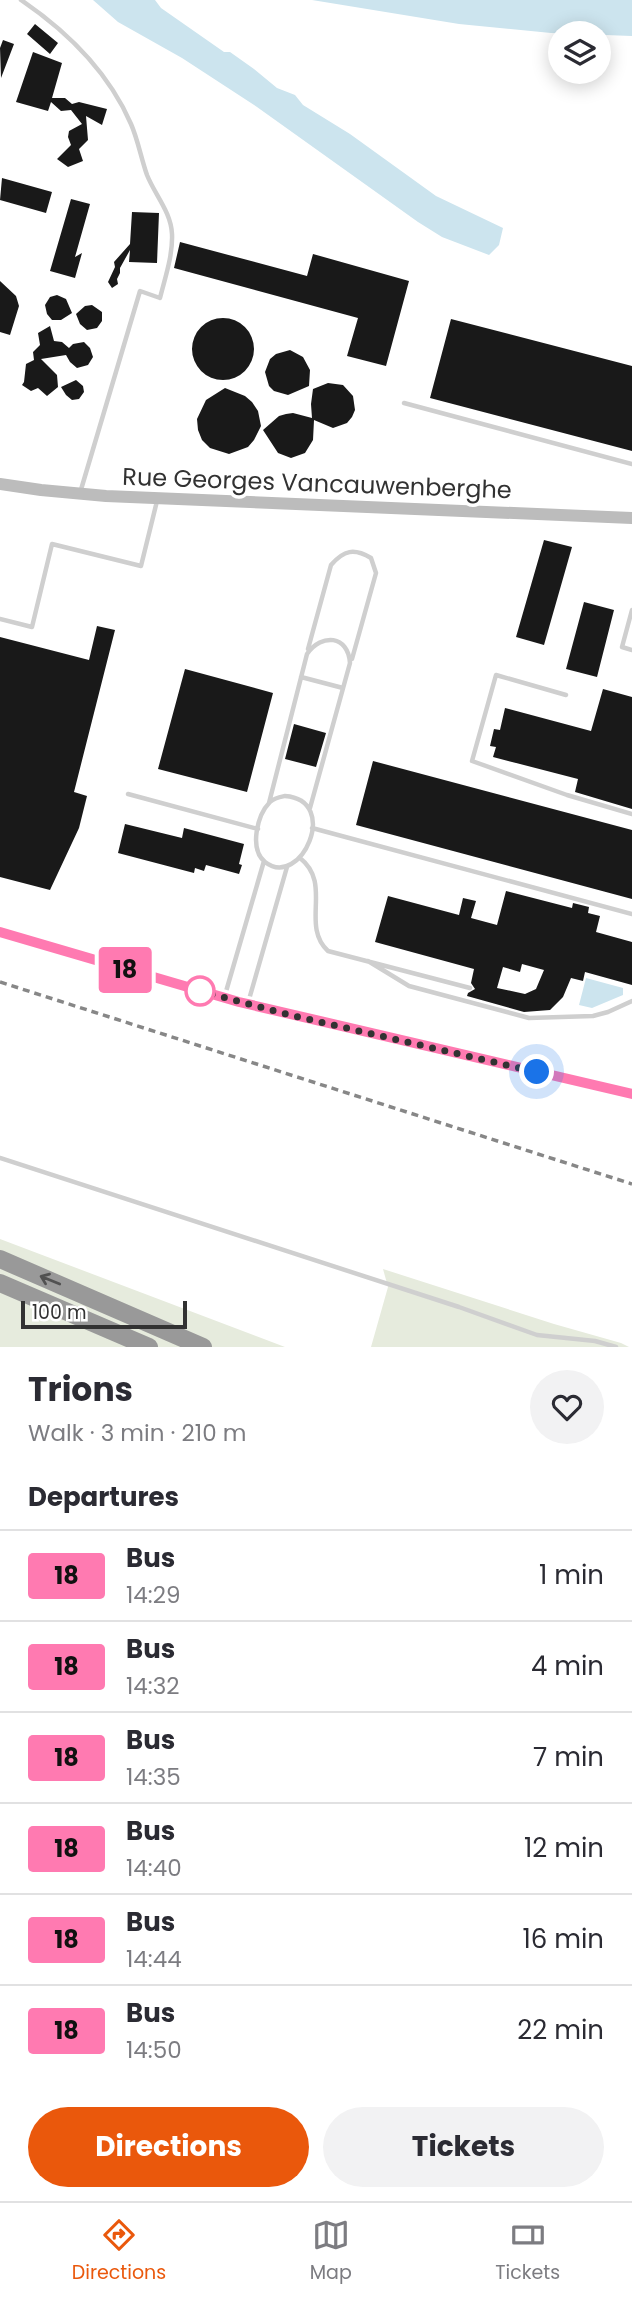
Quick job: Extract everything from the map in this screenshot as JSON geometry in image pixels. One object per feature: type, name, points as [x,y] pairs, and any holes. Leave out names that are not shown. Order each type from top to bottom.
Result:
[{"type":"highway","points":[[0,1259],[202,1347]]},
{"type":"highway","points":[[0,1283],[149,1347]]},
{"type":"highway","points":[[74,1314],[135,1347]]},
{"type":"street","name":"Rue Georges Vancauwenberghe","points":[[0,484],[80,494],[632,518]]},
{"type":"street","points":[[0,932],[247,1004],[632,1094]]},
{"type":"lane","points":[[22,0],[73,40],[114,91],[132,128],[147,174],[169,218],[172,233],[160,298],[139,292],[80,494]]},
{"type":"lane","points":[[404,403],[632,464]]},
{"type":"lane","points":[[0,619],[32,627],[52,544],[141,566],[158,497]]},
{"type":"lane","points":[[349,551],[359,551],[371,558],[376,573],[350,663],[310,808],[312,828],[300,858],[287,867],[279,867],[264,861],[255,848],[258,829],[269,803],[331,565],[339,556],[349,551]]},
{"type":"lane","points":[[632,610],[622,647],[632,650]]},
{"type":"lane","points":[[307,654],[314,644],[325,639],[341,643],[350,652],[350,663]]},
{"type":"lane","points":[[566,695],[496,675],[472,761],[567,795],[632,814]]},
{"type":"lane","points":[[301,677],[343,688]]},
{"type":"lane","points":[[128,794],[258,829]]},
{"type":"lane","points":[[269,803],[285,796],[294,796],[310,808]]},
{"type":"lane","points":[[312,828],[632,914]]},
{"type":"lane","points":[[300,858],[310,866],[316,877],[316,936],[328,951],[470,988]]},
{"type":"lane","points":[[224,998],[264,861]]},
{"type":"lane","points":[[247,1004],[287,867]]},
{"type":"lane","points":[[368,961],[409,986],[529,1018],[593,1016],[632,1001]]},
{"type":"lane","points":[[0,1158],[537,1335],[595,1341],[615,1347]]},
{"type":"shaded area","points":[[0,1239],[285,1347],[0,1347]]},
{"type":"shaded area","points":[[383,1269],[629,1347],[371,1347],[388,1287]]},
{"type":"water","points":[[93,0],[155,0],[161,8],[224,52],[230,52],[277,88],[295,95],[303,105],[350,134],[436,196],[503,228],[499,245],[489,255],[442,237],[257,107],[182,58],[118,22]]},
{"type":"water","points":[[312,0],[632,0],[632,36],[611,35],[611,21],[548,21],[548,33],[459,24]]},
{"type":"water","points":[[586,978],[623,988],[623,995],[592,1008],[579,1005]]},
{"type":"building","points":[[35,24],[58,43],[50,54],[27,34]]},
{"type":"building","points":[[3,40],[14,44],[1,78],[0,48]]},
{"type":"building","points":[[33,52],[62,63],[52,98],[65,98],[72,104],[79,102],[107,109],[102,125],[86,116],[88,140],[79,149],[83,161],[68,167],[57,159],[71,145],[69,131],[82,124],[71,110],[61,111],[51,102],[48,111],[16,102]]},
{"type":"building","points":[[2,178],[52,192],[46,213],[0,200]]},
{"type":"building","points":[[71,199],[90,204],[75,257],[82,253],[75,278],[50,271]]},
{"type":"building","points":[[132,212],[159,213],[157,263],[129,262],[130,250],[120,268],[118,284],[112,288],[108,282],[115,267],[114,262],[130,244]]},
{"type":"building","points":[[180,242],[307,276],[313,254],[409,281],[386,366],[347,356],[358,318],[174,268]]},
{"type":"building","points":[[0,281],[16,296],[19,306],[10,335],[0,332]]},
{"type":"building","points":[[57,295],[66,299],[72,313],[61,320],[52,320],[45,305],[50,297]]},
{"type":"building","points":[[92,305],[102,312],[102,321],[97,328],[87,330],[80,324],[76,314],[85,306]]},
{"type":"building","points":[[217,318],[229,318],[245,327],[252,337],[252,361],[245,371],[229,380],[217,380],[206,375],[197,366],[192,355],[192,343],[197,332],[206,323]]},
{"type":"building","points":[[451,319],[632,366],[632,451],[430,398]]},
{"type":"building","points":[[50,326],[54,341],[62,342],[69,348],[73,344],[84,342],[93,357],[88,365],[77,368],[66,355],[41,359],[57,375],[58,387],[47,396],[38,388],[31,391],[22,385],[26,364],[34,360],[33,352],[40,345],[38,333]]},
{"type":"building","points":[[290,350],[303,357],[310,370],[309,386],[288,395],[274,391],[269,386],[265,372],[270,359]]},
{"type":"building","points":[[76,380],[83,386],[84,392],[79,399],[72,400],[61,387]]},
{"type":"building","points":[[328,383],[343,385],[353,396],[355,410],[352,417],[347,423],[333,428],[314,420],[313,440],[305,453],[291,458],[278,453],[263,430],[279,416],[286,414],[312,418],[313,389]]},
{"type":"building","points":[[225,388],[245,396],[252,402],[258,411],[261,426],[248,447],[229,454],[210,448],[202,440],[197,419],[206,400]]},
{"type":"building","points":[[544,540],[572,547],[544,645],[516,637]]},
{"type":"building","points":[[584,602],[614,610],[597,677],[566,669]]},
{"type":"building","points":[[97,626],[115,630],[74,792],[87,796],[79,828],[50,890],[0,877],[0,637],[89,660]]},
{"type":"building","points":[[185,669],[273,693],[247,792],[158,769]]},
{"type":"building","points":[[603,689],[632,697],[632,809],[575,792],[578,779],[493,757],[496,747],[490,746],[494,729],[500,730],[505,708],[591,731]]},
{"type":"building","points":[[294,724],[326,733],[316,767],[285,759]]},
{"type":"building","points":[[373,761],[632,830],[632,899],[356,825]]},
{"type":"building","points":[[125,824],[182,838],[184,828],[244,844],[239,874],[206,865],[204,871],[195,868],[194,873],[118,853]]},
{"type":"building","points":[[506,891],[572,908],[573,903],[589,907],[588,913],[600,916],[596,932],[632,942],[632,985],[585,972],[583,981],[571,978],[563,997],[550,1010],[524,1012],[467,996],[475,989],[471,983],[474,969],[375,942],[388,896],[459,915],[463,898],[476,901],[471,918],[497,925]],"holes":[[[522,964],[544,970],[536,989],[525,994],[497,988],[503,967],[520,972]]]},
{"type":"railway","points":[[0,982],[632,1184]]},
{"type":"bus line","name":"18","points":[[0,932],[239,1002],[632,1094]]},
{"type":"route","points":[[200,991],[290,1015],[537,1072]]}]
